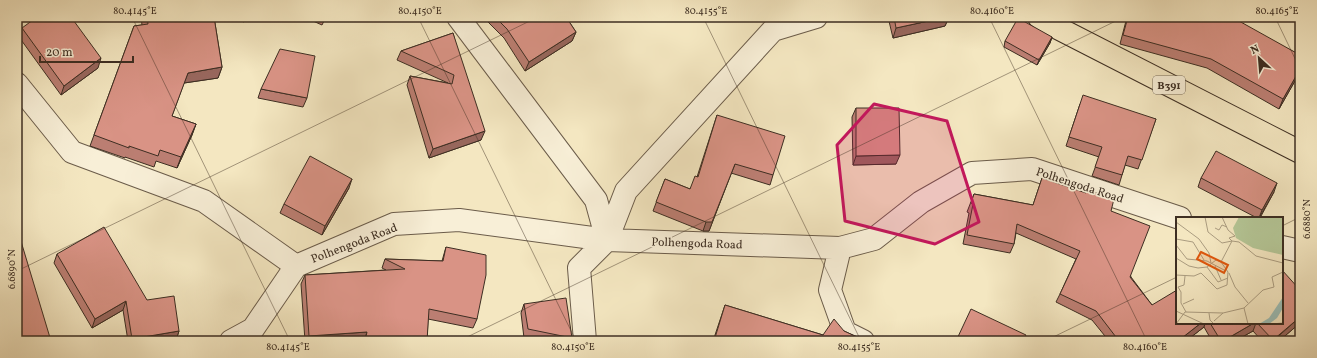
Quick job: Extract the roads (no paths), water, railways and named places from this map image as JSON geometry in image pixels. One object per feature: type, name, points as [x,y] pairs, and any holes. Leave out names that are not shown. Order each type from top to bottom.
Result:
[{"type":"main road","name":"B391","points":[[1036,18],[1300,152]]},
{"type":"street","points":[[458,17],[596,200],[607,240]]},
{"type":"street","points":[[585,341],[578,268],[607,240],[626,191],[773,30],[816,17]]},
{"type":"street","points":[[17,84],[72,152],[204,201],[296,266]]},
{"type":"street","name":"Polhengoda Road","points":[[231,341],[253,329],[296,266],[394,224],[459,220],[607,240],[840,248],[874,239],[921,202],[972,172],[1032,169],[1177,217]]},
{"type":"street","points":[[1283,247],[1300,251]]},
{"type":"street","points":[[840,248],[830,290],[845,332],[863,341]]}]
